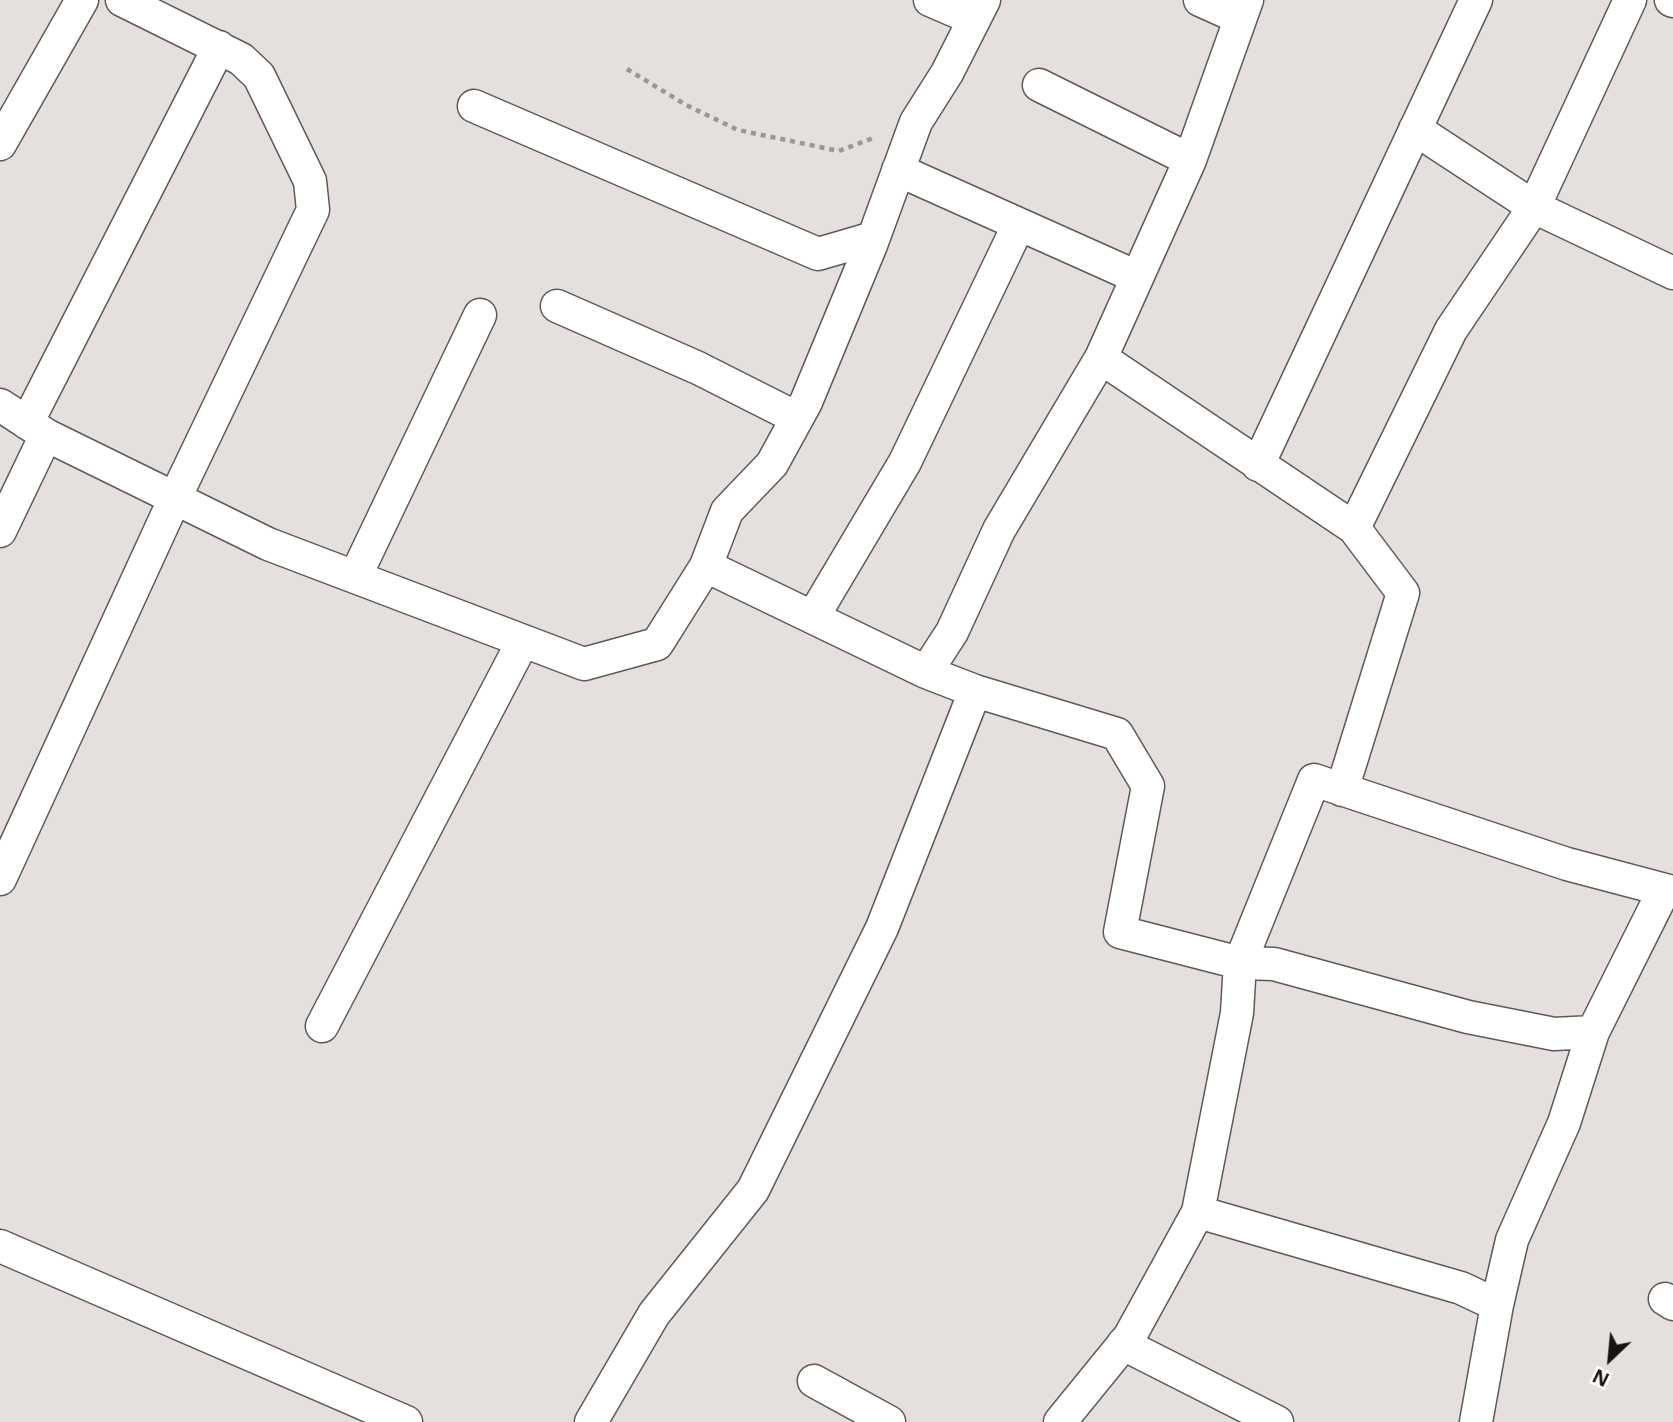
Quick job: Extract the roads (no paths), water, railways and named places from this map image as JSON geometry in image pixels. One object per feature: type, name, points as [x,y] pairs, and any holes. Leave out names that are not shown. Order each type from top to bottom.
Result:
[{"type":"street","points":[[0,144],[82,0]]},
{"type":"street","points":[[0,879],[174,500],[313,209],[310,181],[259,76],[241,59],[122,0]]},
{"type":"street","points":[[0,405],[36,429],[174,500],[268,544],[584,664],[657,644],[706,566],[727,511],[772,464],[797,418],[873,238],[916,122],[947,73],[979,10],[930,0]]},
{"type":"street","points":[[926,672],[953,632],[999,530],[1101,358],[1190,160],[1243,9],[1200,0]]},
{"type":"street","points":[[1258,465],[1476,0]]},
{"type":"street","points":[[1354,528],[1451,330],[1534,207],[1630,0]]},
{"type":"street","points":[[0,531],[36,429],[219,47]]},
{"type":"street","points":[[1039,85],[1190,160]]},
{"type":"street","points":[[474,106],[818,254],[873,238]]},
{"type":"street","points":[[1415,130],[1534,207],[1673,273]]},
{"type":"street","points":[[898,170],[1137,277]]},
{"type":"street","points":[[813,617],[905,462],[1018,226]]},
{"type":"street","points":[[556,306],[698,368],[797,418]]},
{"type":"street","points":[[355,577],[480,315]]},
{"type":"street","points":[[1101,358],[1354,528],[1403,593],[1342,790]]},
{"type":"street","points":[[706,566],[926,672],[975,691],[1117,734],[1148,786],[1120,932],[1240,963],[1274,964],[1468,1017],[1554,1034],[1593,1032]]},
{"type":"street","points":[[321,1026],[523,641]]},
{"type":"street","points":[[591,1422],[654,1314],[753,1190],[882,928],[975,691]]},
{"type":"street","points":[[1060,1422],[1123,1344],[1198,1212],[1237,1013],[1240,963],[1314,780],[1567,864],[1668,891],[1593,1032],[1564,1123],[1512,1240],[1497,1305],[1476,1422]]},
{"type":"street","points":[[1198,1212],[1461,1288],[1497,1305]]},
{"type":"street","points":[[0,1246],[406,1422]]},
{"type":"street","points":[[1123,1344],[1277,1422]]},
{"type":"street","points":[[814,1381],[889,1422]]}]
